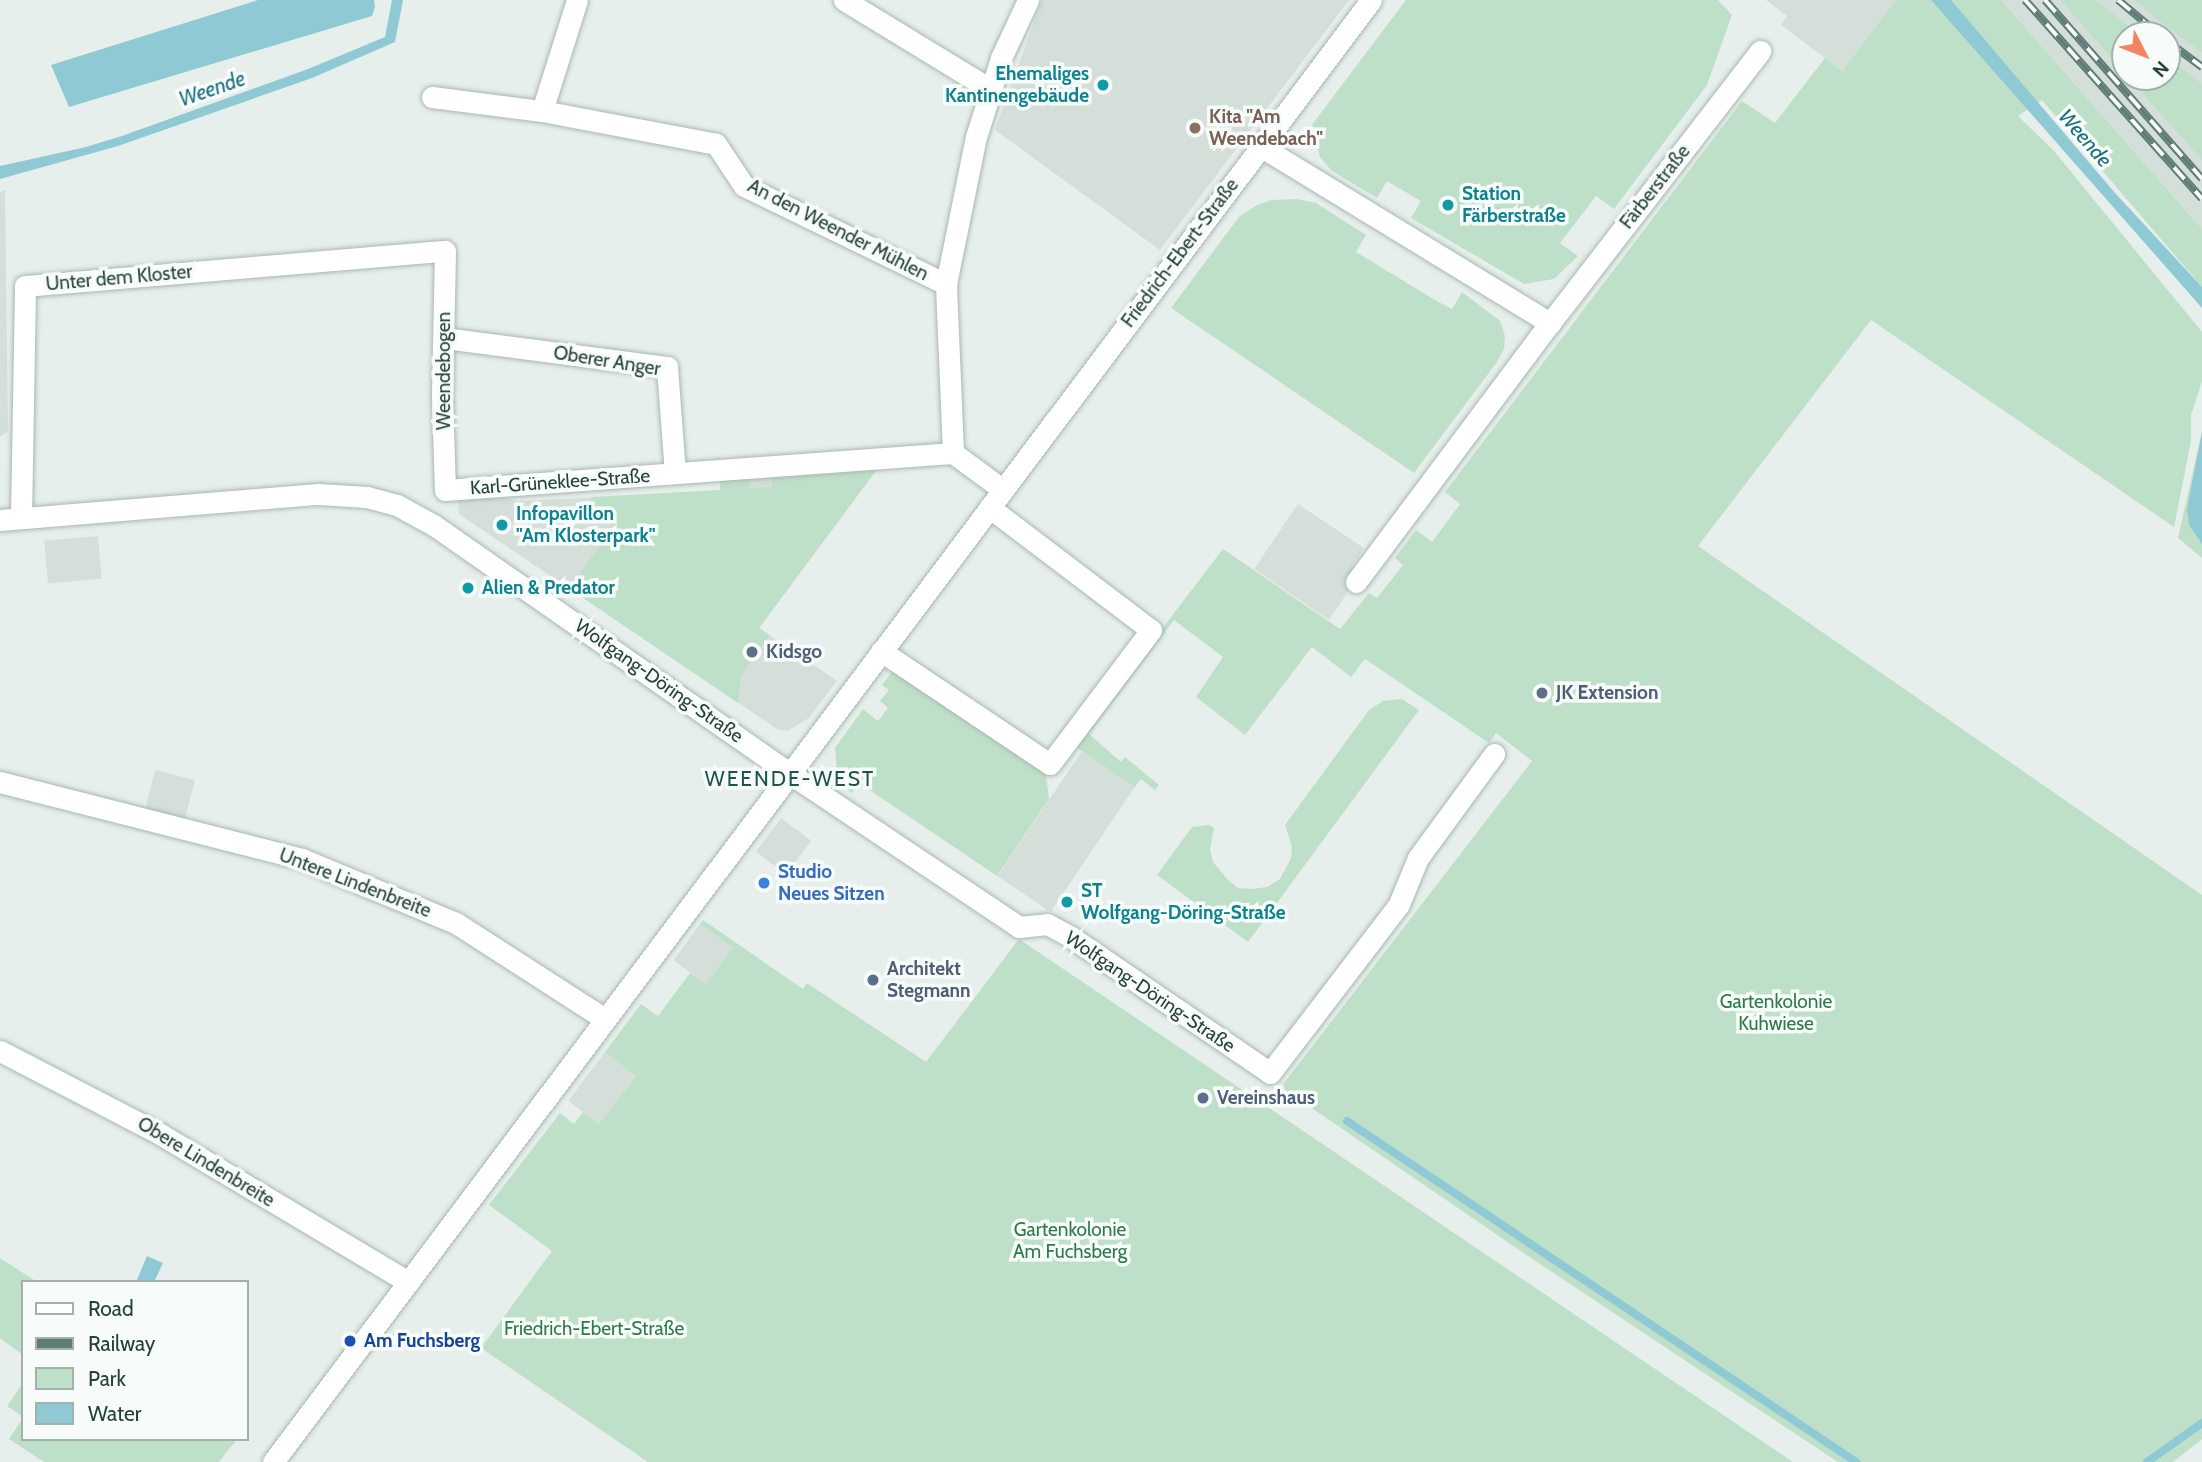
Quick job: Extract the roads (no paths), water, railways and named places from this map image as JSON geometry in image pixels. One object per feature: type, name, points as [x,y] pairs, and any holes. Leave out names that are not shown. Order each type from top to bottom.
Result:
[{"type":"street","points":[[542,111],[577,0]]},
{"type":"street","points":[[844,0],[990,89]]},
{"type":"street","points":[[1002,489],[953,453],[946,284],[976,136],[990,89],[1028,0]]},
{"type":"street","name":"Friedrich-Ebert-Straße","points":[[273,1462],[1371,0]]},
{"type":"street","name":"Färberstraße","points":[[1356,582],[1550,323],[1760,51]]},
{"type":"street","name":"An den Weender Mühlen","points":[[432,97],[542,111],[716,144],[744,186],[946,284]]},
{"type":"street","points":[[1260,146],[1550,323]]},
{"type":"street","name":"Weendebogen","points":[[445,251],[446,490]]},
{"type":"street","name":"Unter dem Kloster","points":[[11,519],[25,286],[445,251]]},
{"type":"street","name":"Oberer Anger","points":[[444,338],[667,367],[675,473]]},
{"type":"street","name":"Karl-Grüneklee-Straße","points":[[425,520],[446,490],[953,453]]},
{"type":"street","points":[[11,519],[318,494],[367,497],[397,505],[425,520]]},
{"type":"street","points":[[881,651],[1050,764],[1151,631],[989,507]]},
{"type":"street","name":"Wolfgang-Döring-Straße","points":[[425,520],[789,773],[1019,927],[1047,924],[1071,937],[1269,1073],[1399,904],[1418,858],[1494,754]]},
{"type":"street","name":"Untere Lindenbreite","points":[[0,782],[302,859],[456,923],[605,1019]]},
{"type":"street","name":"Obere Lindenbreite","points":[[0,1051],[160,1134],[408,1282]]},
{"type":"water","points":[[258,0],[374,0],[375,7],[372,16],[69,107],[51,65]]},
{"type":"water","points":[[392,0],[403,0],[395,42],[312,78],[118,146],[0,179],[0,166],[122,136],[308,69],[385,37]]},
{"type":"water","points":[[1931,0],[1951,0],[2115,193],[2202,287],[2202,308]]},
{"type":"water","points":[[2202,432],[2202,544],[2189,525],[2187,509]]},
{"type":"water","points":[[147,1256],[163,1263],[155,1280],[137,1280]]},
{"type":"waterway","points":[[1347,1121],[1856,1462]]},
{"type":"waterway","name":"Weende","points":[[2147,1462],[2202,1423]]},
{"type":"railway","points":[[2025,0],[2202,199]]},
{"type":"railway","points":[[2045,0],[2202,179]]},
{"type":"railway","points":[[2118,0],[2143,21]]},
{"type":"railway","points":[[2181,51],[2202,67]]},
{"type":"place","name":"Ehemaliges Kantinengebäude","points":[[1103,85]]},
{"type":"place","name":"Kita \"Am Weendebach\"","points":[[1195,128]]},
{"type":"place","name":"Station Färberstraße","points":[[1448,205]]},
{"type":"place","name":"Infopavillon \"Am Klosterpark\"","points":[[502,525]]},
{"type":"place","name":"Alien & Predator","points":[[468,588]]},
{"type":"place","name":"Kidsgo","points":[[752,652]]},
{"type":"place","name":"JK Extension","points":[[1542,693]]},
{"type":"place","name":"Studio Neues Sitzen","points":[[764,883]]},
{"type":"place","name":"ST Wolfgang-Döring-Straße","points":[[1067,902]]},
{"type":"place","name":"Architekt Stegmann","points":[[873,980]]},
{"type":"place","name":"Vereinshaus","points":[[1203,1098]]},
{"type":"place","name":"Am Fuchsberg","points":[[350,1341]]},
{"type":"district","name":"WEENDE-WEST","points":[[790,779]]},
{"type":"park label","name":"Gartenkolonie Kuhwiese","points":[[1776,1013]]},
{"type":"park label","name":"Gartenkolonie Am Fuchsberg","points":[[1070,1241]]}]
